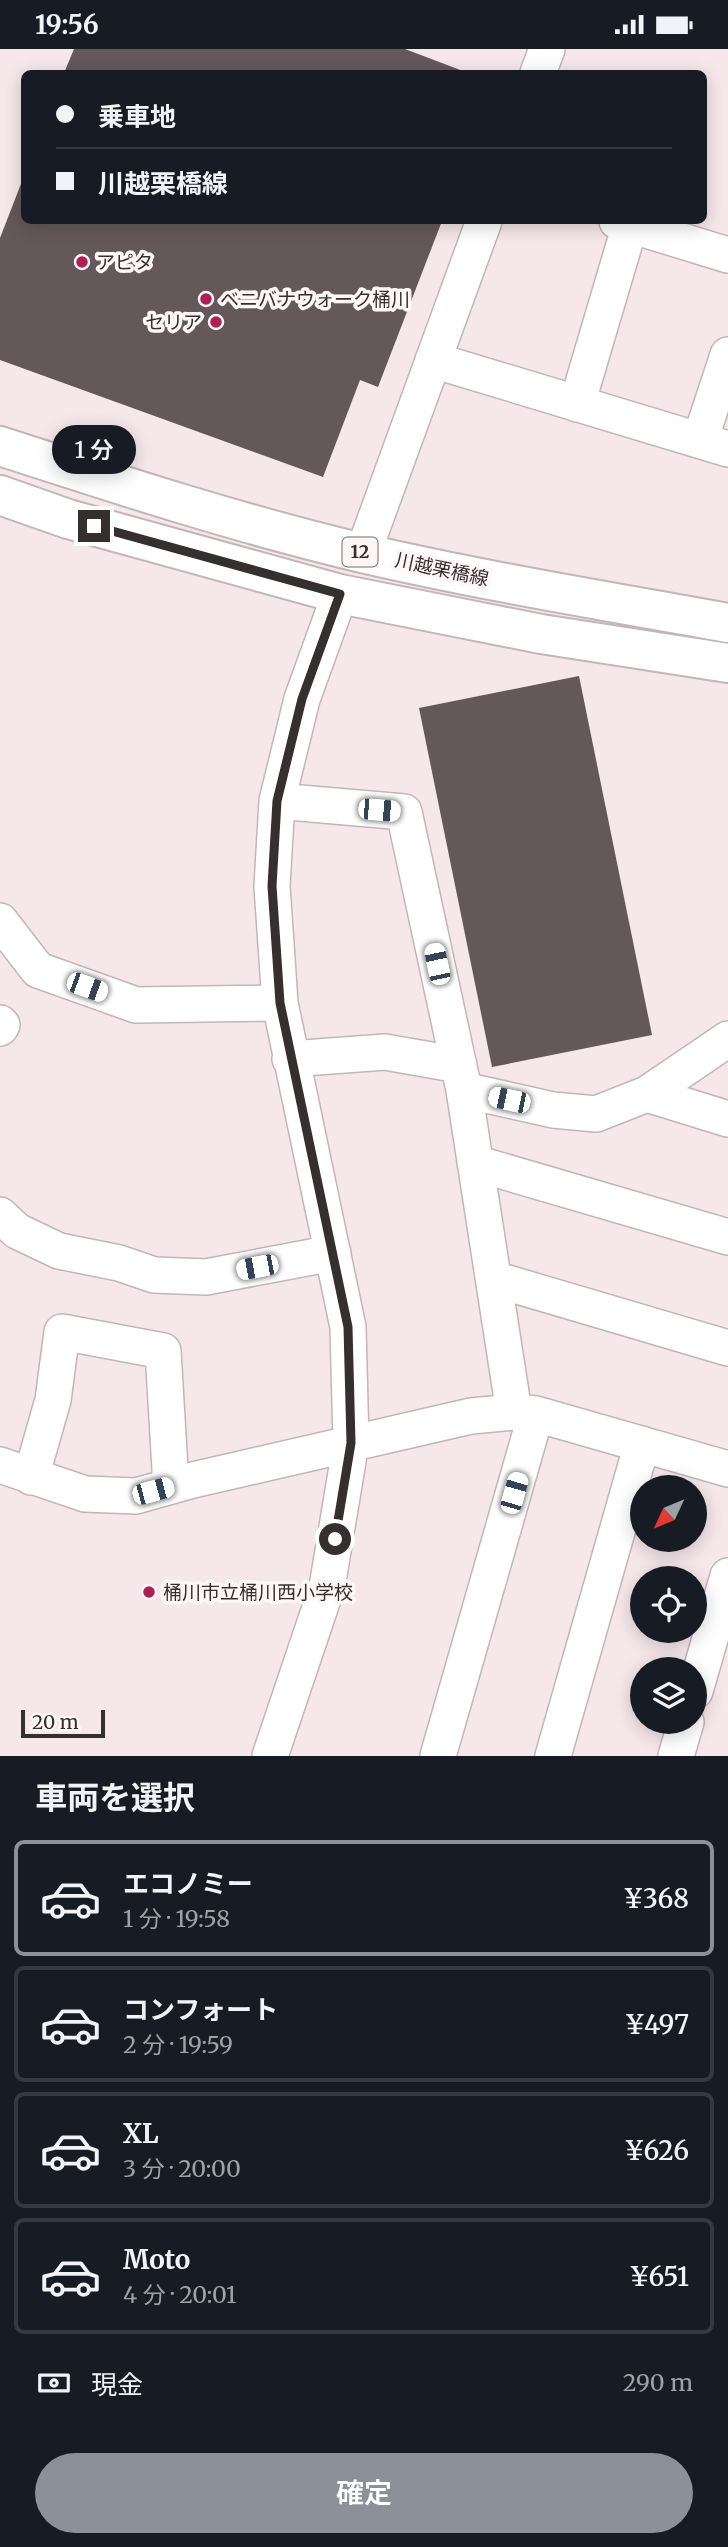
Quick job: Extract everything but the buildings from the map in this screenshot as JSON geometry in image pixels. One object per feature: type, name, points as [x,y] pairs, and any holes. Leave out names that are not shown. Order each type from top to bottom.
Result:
[{"type":"main road","name":"川越栗橋線","points":[[0,446],[227,517],[363,553],[557,592],[728,622]]},
{"type":"main road","name":"12","points":[[0,495],[119,534],[340,594],[541,634],[728,663]]},
{"type":"street","points":[[539,70],[547,49]]},
{"type":"street","points":[[363,553],[483,224]]},
{"type":"street","points":[[577,404],[623,224]]},
{"type":"street","points":[[626,224],[728,255]]},
{"type":"street","points":[[433,360],[714,445],[728,355]]},
{"type":"street","points":[[270,1756],[327,1587],[351,1443],[348,1327],[280,1003],[272,886],[277,801],[302,699],[340,594]]},
{"type":"street","points":[[277,801],[404,812],[462,1078],[494,1279],[525,1413],[438,1756]]},
{"type":"street","points":[[0,921],[38,970],[136,1005],[280,1003]]},
{"type":"street","points":[[0,1023],[0,1028]]},
{"type":"street","points":[[290,1059],[385,1052],[553,1109],[596,1114],[647,1094],[728,1038]]},
{"type":"street","points":[[647,1094],[728,1119]]},
{"type":"street","points":[[475,1163],[728,1237]]},
{"type":"street","points":[[0,1215],[17,1231],[59,1251],[119,1263],[154,1275],[206,1277],[333,1253]]},
{"type":"street","points":[[494,1279],[728,1348]]},
{"type":"street","points":[[171,1486],[163,1351],[62,1332],[53,1400],[16,1471],[85,1494],[136,1496],[471,1416],[525,1413],[728,1469]]},
{"type":"street","points":[[552,1756],[642,1444]]},
{"type":"street","points":[[705,1657],[728,1576]]},
{"type":"street","points":[[676,1756],[682,1734]]},
{"type":"place","name":"アピタ","points":[[82,262]]},
{"type":"place","name":"ベニバナウォーク桶川","points":[[206,299]]},
{"type":"place","name":"セリア","points":[[216,322]]},
{"type":"place","name":"桶川市立桶川西小学校","points":[[149,1592]]},
{"type":"route","points":[[94,526],[340,594],[302,699],[277,801],[272,886],[280,1003],[348,1327],[351,1443],[335,1539]]}]
